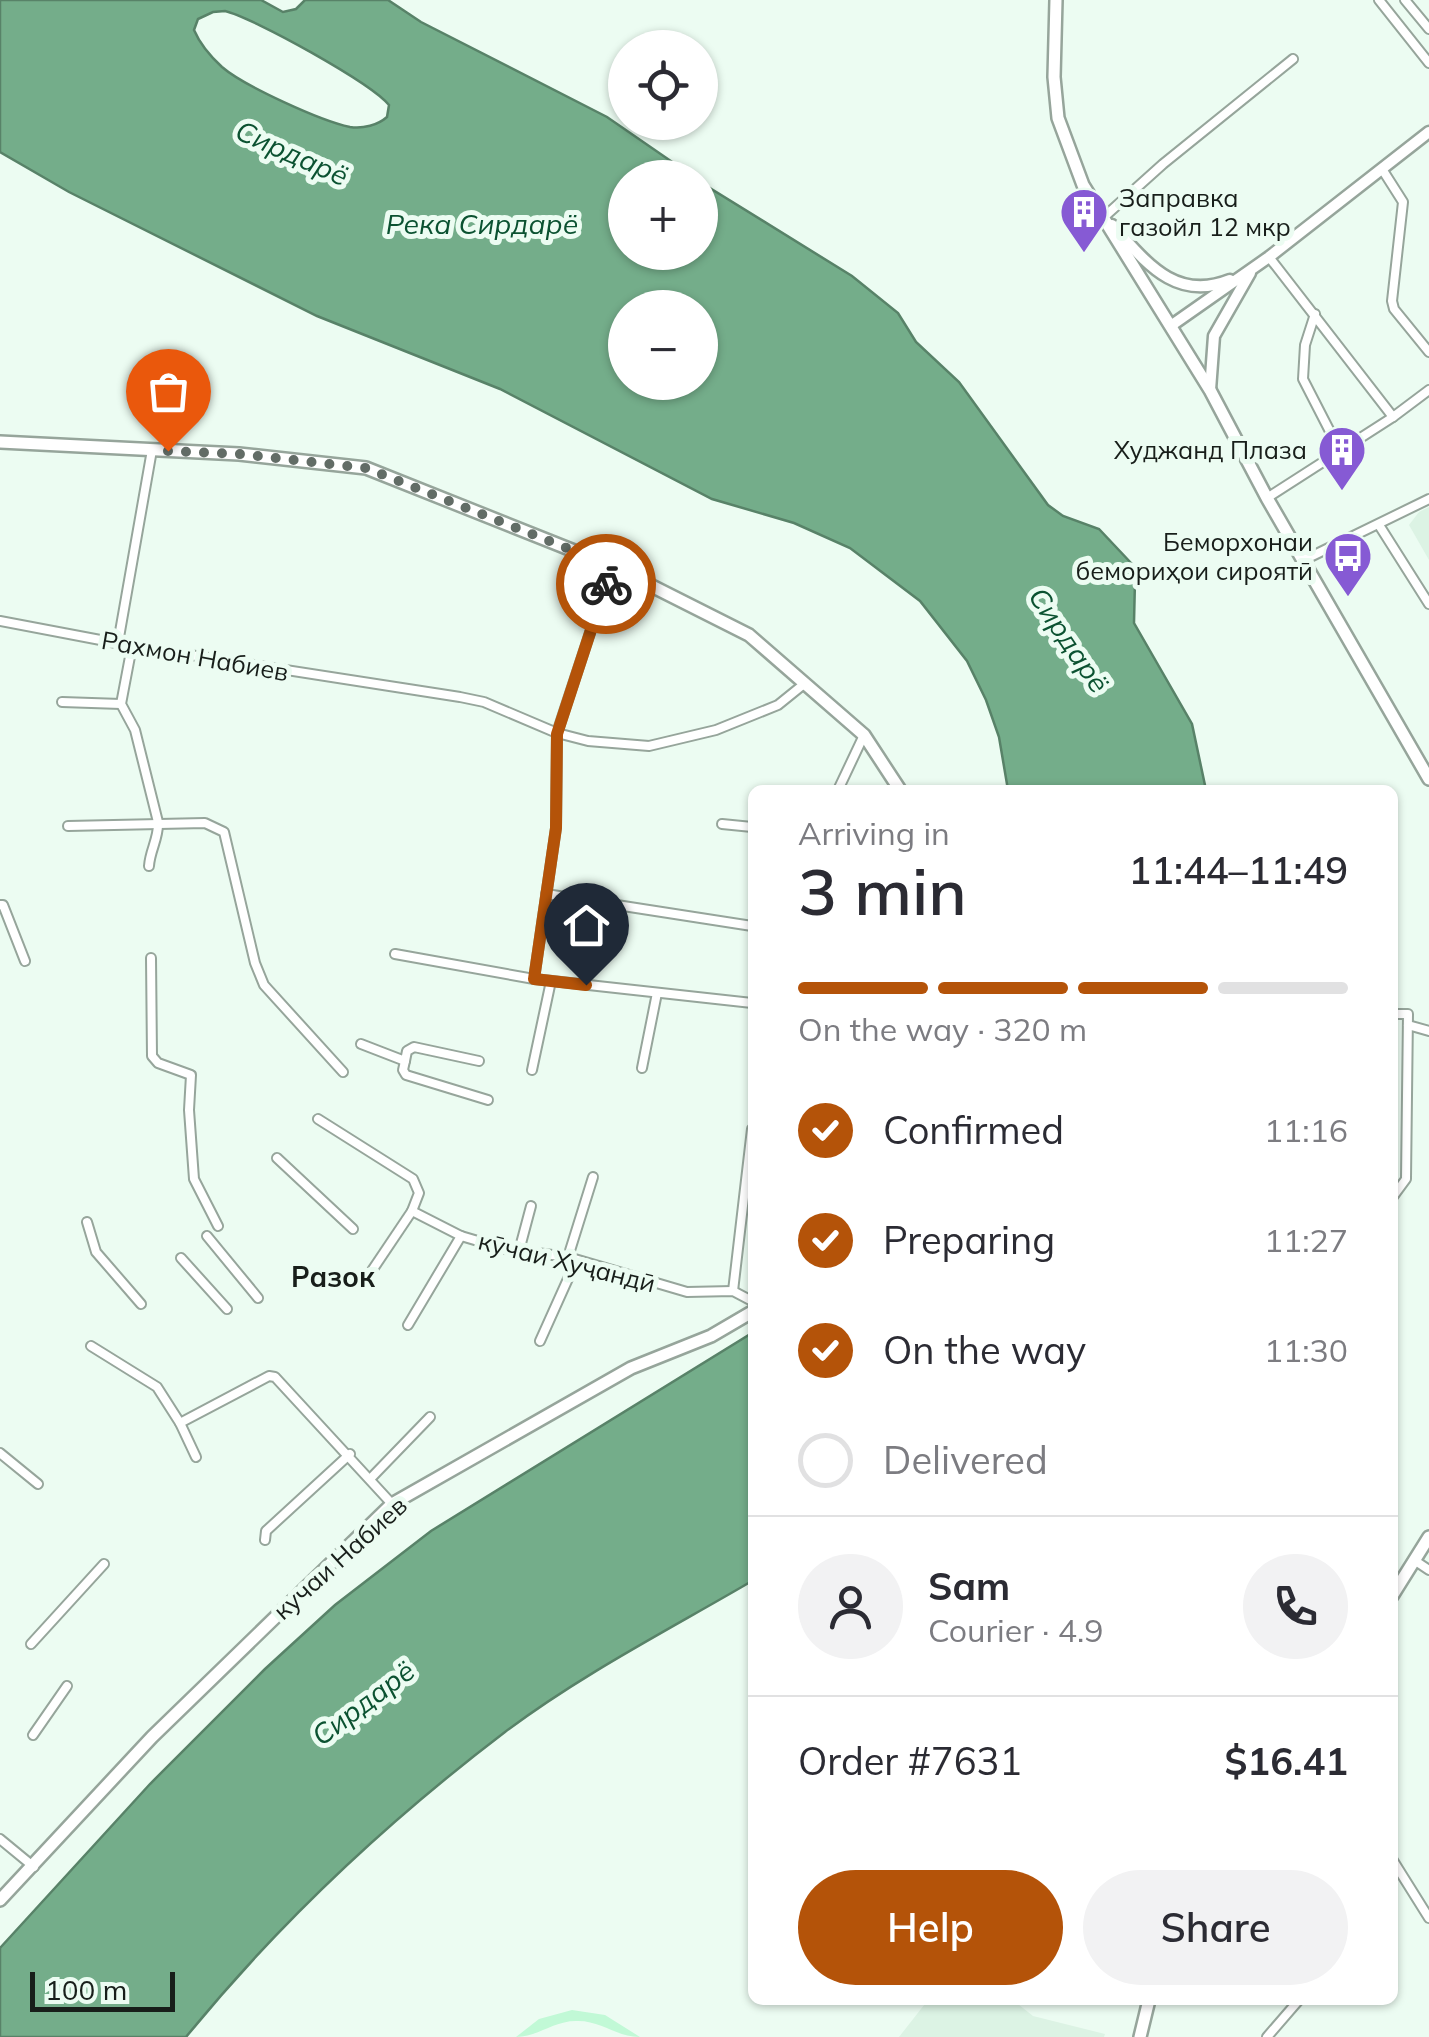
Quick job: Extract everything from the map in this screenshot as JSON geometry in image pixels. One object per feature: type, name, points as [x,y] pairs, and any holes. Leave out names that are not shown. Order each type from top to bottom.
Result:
[{"type":"main road","points":[[1056,0],[1061,30],[1054,77],[1058,118],[1083,185],[1210,390],[1267,498],[1429,779]]},
{"type":"main road","points":[[0,442],[239,454],[366,468],[612,566],[749,635],[864,735],[897,785]]},
{"type":"main road","name":"кучаи Набиев","points":[[0,1900],[152,1737],[392,1504],[631,1368],[712,1336],[748,1314]]},
{"type":"main road","points":[[1398,1586],[1429,1537]]},
{"type":"main road","points":[[1140,2037],[1147,2005]]},
{"type":"street","points":[[1379,0],[1429,63]]},
{"type":"street","points":[[1405,0],[1429,29]]},
{"type":"street","points":[[1254,268],[1213,286],[1183,285],[1148,265],[1104,217],[1162,164],[1293,59]]},
{"type":"street","points":[[1172,325],[1269,257],[1429,132]]},
{"type":"street","points":[[1382,169],[1403,202],[1392,302],[1429,352]]},
{"type":"street","points":[[1269,257],[1394,417]]},
{"type":"street","points":[[1210,390],[1214,336],[1254,268]]},
{"type":"street","points":[[1314,314],[1302,362],[1303,379],[1340,451]]},
{"type":"street","points":[[1267,498],[1394,417],[1429,390]]},
{"type":"street","points":[[118,644],[152,450]]},
{"type":"street","points":[[1304,560],[1429,499]]},
{"type":"street","points":[[1380,524],[1429,604]]},
{"type":"street","points":[[534,979],[556,828],[557,734],[612,566]]},
{"type":"street","name":"Рахмон Набиев","points":[[0,621],[118,644],[484,702],[557,734]]},
{"type":"street","points":[[132,646],[121,704],[135,730],[158,822],[159,834],[150,848],[149,866]]},
{"type":"street","points":[[557,734],[648,746],[716,730],[778,705],[804,684]]},
{"type":"street","points":[[62,702],[121,704]]},
{"type":"street","points":[[840,785],[864,735]]},
{"type":"street","points":[[68,826],[158,822],[217,827],[228,840],[264,984],[343,1072]]},
{"type":"street","points":[[722,824],[748,826]]},
{"type":"street","points":[[546,894],[748,925]]},
{"type":"street","points":[[0,904],[25,961]]},
{"type":"street","points":[[395,954],[551,982],[748,1003]]},
{"type":"street","points":[[150,958],[152,1056],[158,1063],[191,1075],[189,1110],[194,1178],[218,1226]]},
{"type":"street","points":[[532,1070],[551,982]]},
{"type":"street","points":[[642,1068],[657,993]]},
{"type":"street","points":[[1398,1014],[1408,1014],[1406,1179],[1398,1190]]},
{"type":"street","points":[[1408,1025],[1429,1031]]},
{"type":"street","points":[[361,1044],[405,1061]]},
{"type":"street","points":[[480,1062],[414,1046],[407,1051],[403,1070],[406,1075],[488,1100]]},
{"type":"street","points":[[318,1119],[413,1179],[419,1193],[412,1211],[367,1278]]},
{"type":"street","points":[[277,1158],[353,1229]]},
{"type":"street","points":[[733,1291],[748,1163]]},
{"type":"street","points":[[540,1341],[572,1259],[592,1177]]},
{"type":"street","points":[[518,1250],[531,1206]]},
{"type":"street","name":"кӯчаи Хуҷандӣ","points":[[412,1211],[462,1236],[572,1259],[687,1292],[733,1291],[748,1299]]},
{"type":"street","points":[[87,1222],[96,1252],[142,1304]]},
{"type":"street","points":[[207,1236],[258,1298]]},
{"type":"street","points":[[408,1326],[462,1236]]},
{"type":"street","points":[[181,1258],[228,1310]]},
{"type":"street","points":[[91,1346],[157,1387],[196,1457]]},
{"type":"street","points":[[180,1423],[275,1376],[392,1504]]},
{"type":"street","points":[[371,1478],[430,1417]]},
{"type":"street","points":[[0,1453],[38,1484]]},
{"type":"street","points":[[265,1540],[266,1531],[350,1454]]},
{"type":"street","points":[[1414,1560],[1429,1570]]},
{"type":"street","points":[[32,1644],[104,1564]]},
{"type":"street","points":[[34,1734],[66,1686]]},
{"type":"street","points":[[0,1838],[34,1867]]},
{"type":"street","points":[[1398,1868],[1429,1918]]},
{"type":"street","points":[[1268,2037],[1295,2005]]},
{"type":"shaded area","points":[[1429,507],[1429,560],[1409,525]]},
{"type":"shaded area","points":[[924,2005],[1019,2005],[1033,2016],[1105,2034],[1104,2037],[899,2037]]},
{"type":"shaded area","points":[[572,2010],[605,2015],[640,2037],[578,2021],[516,2037],[539,2019]]},
{"type":"water","name":"Река Сирдарё","points":[[0,0],[261,0],[283,12],[296,9],[305,0],[388,0],[421,22],[607,117],[608,140],[640,140],[669,160],[608,160],[608,270],[718,270],[718,193],[852,276],[898,313],[916,342],[959,382],[1048,505],[1063,516],[1099,529],[1132,564],[1134,623],[1192,724],[1205,785],[1007,785],[999,737],[967,661],[920,601],[850,548],[794,523],[712,499],[500,389],[317,316],[69,192],[0,152]],"holes":[[[225,11],[285,38],[378,95],[389,105],[387,117],[365,127],[350,127],[283,102],[222,67],[194,30],[198,19]]]},
{"type":"water","name":"Сирдарё","points":[[748,1335],[748,1583],[565,1691],[462,1766],[336,1875],[186,2037],[0,2037],[0,1948],[150,1784],[265,1669],[335,1605],[431,1531]]},
{"type":"way so far","points":[[168,451],[239,454],[366,468],[612,566],[606,584]]},
{"type":"place","name":"Заправка газойл 12 мкр","points":[[1084,254]]},
{"type":"place","name":"Худжанд Плаза","points":[[1342,492]]},
{"type":"place","name":"Беморхонаи бемориҳои сироятӣ","points":[[1348,598]]},
{"type":"district","name":"Разок","points":[[333,1277]]},
{"type":"route","points":[[586,985],[534,979],[556,828],[557,734],[606,584]]}]
